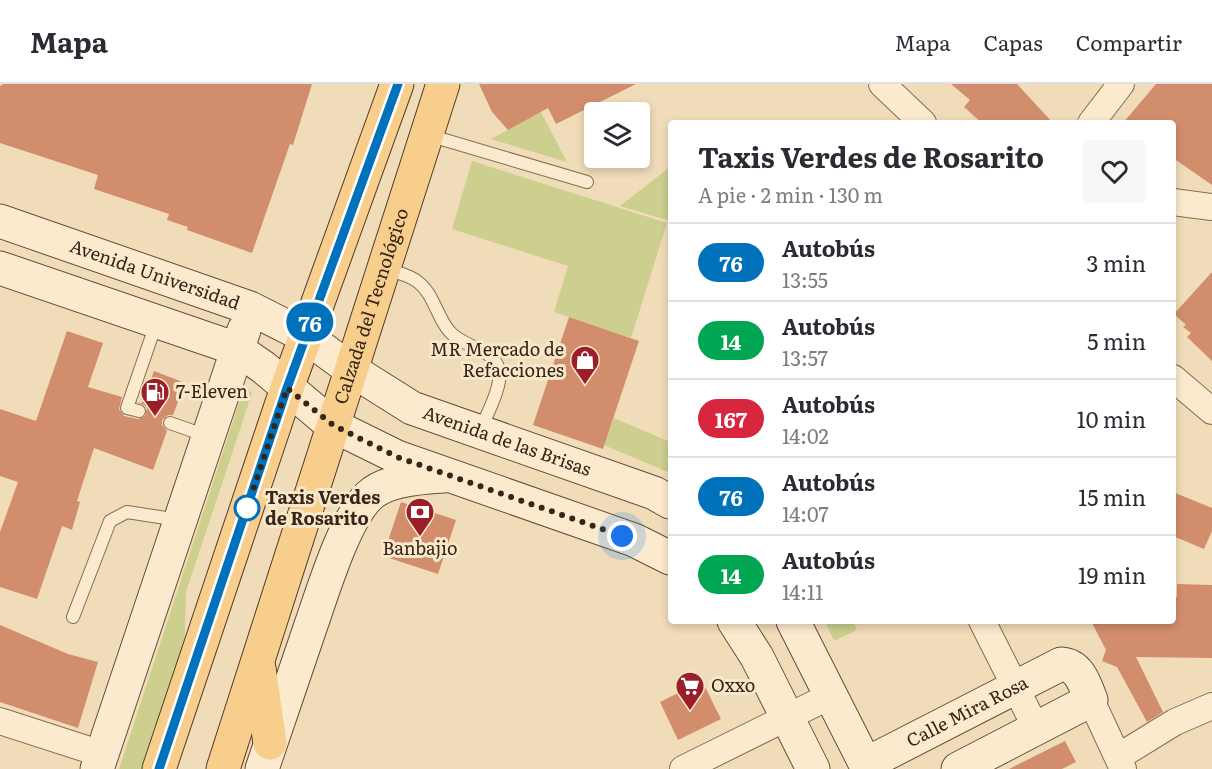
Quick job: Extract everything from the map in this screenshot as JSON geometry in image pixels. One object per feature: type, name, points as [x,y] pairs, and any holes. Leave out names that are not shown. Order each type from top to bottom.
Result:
[{"type":"main road","points":[[159,769],[305,336],[398,84]]},
{"type":"main road","name":"Calzada del Tecnológico","points":[[223,769],[443,84]]},
{"type":"main road","points":[[258,662],[266,756]]},
{"type":"street","points":[[882,84],[920,120]]},
{"type":"street","points":[[1093,120],[1121,84]]},
{"type":"street","points":[[1176,201],[1212,207]]},
{"type":"street","name":"Avenida Universidad","points":[[0,222],[250,308],[305,336],[350,369]]},
{"type":"street","points":[[0,268],[237,349],[263,367],[333,425],[397,457],[633,540],[668,557]]},
{"type":"street","points":[[0,721],[99,761],[250,308]]},
{"type":"street","name":"Avenida de las Brisas","points":[[350,369],[412,408],[654,493],[668,501]]},
{"type":"street","points":[[1176,381],[1212,411]]},
{"type":"street","points":[[266,756],[328,576],[352,521],[370,495],[393,483],[416,478],[450,476]]},
{"type":"street","points":[[736,624],[757,657],[813,769]]},
{"type":"street","points":[[795,624],[867,767]]},
{"type":"street","points":[[984,624],[1036,728]]},
{"type":"street","name":"Calle Mira Rosa","points":[[867,767],[1061,664],[1079,673],[1091,700]]},
{"type":"street","points":[[683,769],[832,695]]},
{"type":"street","points":[[958,769],[1091,700],[1121,763],[1174,722],[1212,706]]},
{"type":"lane","points":[[426,135],[587,182]]},
{"type":"lane","points":[[383,268],[418,281],[450,332],[467,344],[490,355],[499,368],[501,379],[480,432]]},
{"type":"lane","points":[[139,411],[127,408],[157,321]]},
{"type":"lane","points":[[170,423],[208,436]]},
{"type":"lane","points":[[73,617],[110,521],[127,513],[180,520]]},
{"type":"green space","points":[[541,112],[567,162],[491,139]]},
{"type":"green space","points":[[472,161],[667,223],[631,338],[554,312],[568,266],[452,229]]},
{"type":"green space","points":[[668,169],[668,220],[620,206]]},
{"type":"green space","points":[[245,385],[252,393],[186,592],[184,661],[147,769],[119,769]]},
{"type":"green space","points":[[614,418],[668,441],[668,472],[604,445]]},
{"type":"green space","points":[[826,624],[854,624],[857,630],[834,641]]},
{"type":"building","points":[[3,84],[312,84],[293,145],[290,144],[252,253],[187,230],[188,227],[167,220],[169,214],[94,189],[98,175],[0,143],[0,86]]},
{"type":"building","points":[[479,84],[636,84],[600,102],[584,102],[584,110],[556,124],[548,108],[508,130],[492,112]]},
{"type":"building","points":[[951,84],[1017,84],[1050,120],[979,120],[964,107],[970,100]]},
{"type":"building","points":[[1156,84],[1212,84],[1212,185],[1176,160],[1176,120],[1126,120]]},
{"type":"building","points":[[1212,272],[1212,361],[1187,337],[1191,333],[1183,327],[1186,325],[1176,316],[1176,312]]},
{"type":"building","name":"MR Mercado de Refacciones","points":[[569,317],[639,341],[603,449],[533,425]]},
{"type":"building","points":[[67,331],[103,343],[88,387],[122,397],[119,409],[124,416],[138,419],[145,416],[147,408],[138,402],[142,403],[154,371],[185,383],[173,415],[168,415],[162,420],[162,425],[167,431],[153,470],[94,448],[77,501],[80,502],[72,530],[62,526],[37,599],[0,587],[0,532],[18,482],[0,476],[0,409],[36,421]]},
{"type":"building","points":[[1176,493],[1212,508],[1212,531],[1204,549],[1176,537]]},
{"type":"building","name":"Banbajio","points":[[401,502],[456,520],[438,574],[383,556]]},
{"type":"building","points":[[1177,584],[1212,585],[1212,658],[1136,657],[1163,712],[1147,722],[1117,667],[1102,661],[1106,650],[1093,624],[1176,624]]},
{"type":"building","points":[[0,625],[68,654],[98,662],[78,728],[0,702]]},
{"type":"building","name":"Oxxo","points":[[702,681],[721,719],[678,740],[660,702]]},
{"type":"building","points":[[1065,741],[1076,762],[1062,769],[1009,769]]},
{"type":"bus line","name":"76","points":[[159,769],[287,388],[398,84]]},
{"type":"place","name":"MR Mercado de Refacciones","points":[[585,386]]},
{"type":"place","name":"7-Eleven","points":[[155,418]]},
{"type":"place","name":"Taxis Verdes de Rosarito","points":[[247,508]]},
{"type":"place","name":"Banbajio","points":[[420,538]]},
{"type":"place","name":"Oxxo","points":[[690,712]]},
{"type":"route","points":[[247,508],[287,388],[333,425],[397,457],[622,536]]}]
